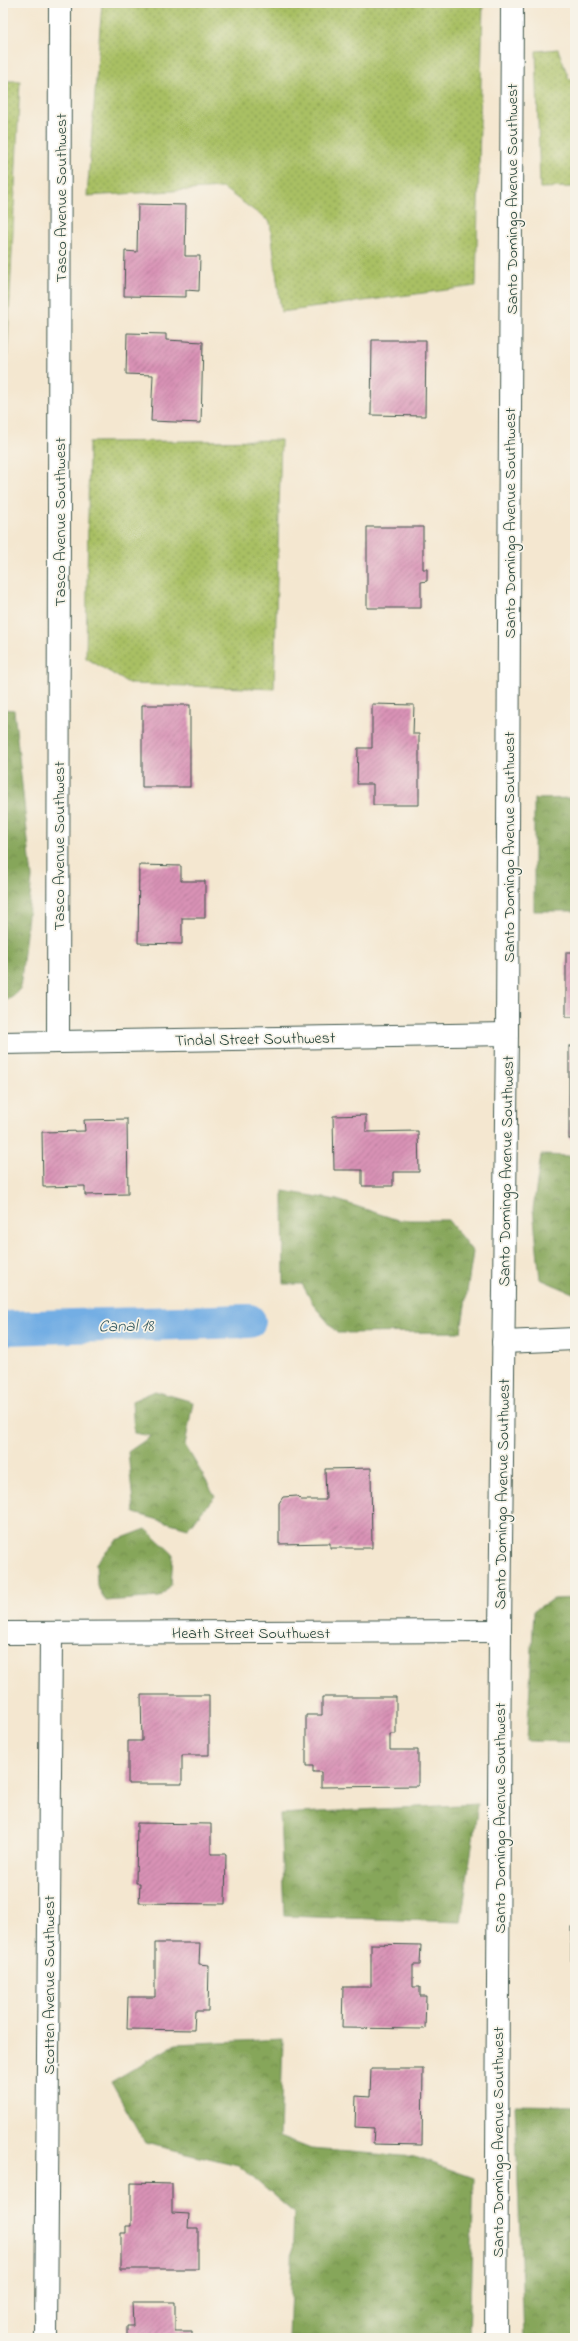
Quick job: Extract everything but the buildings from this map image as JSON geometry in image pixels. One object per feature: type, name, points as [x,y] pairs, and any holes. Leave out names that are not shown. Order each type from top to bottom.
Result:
[{"type":"street","name":"Tasco Avenue Southwest","points":[[58,1041],[60,3]]},
{"type":"street","name":"Santo Domingo Avenue Southwest","points":[[496,2338],[500,1631],[507,1034],[512,3]]},
{"type":"street","name":"Tindal Street Southwest","points":[[3,1043],[507,1034]]},
{"type":"street","points":[[503,1342],[575,1339]]},
{"type":"street","name":"Heath Street Southwest","points":[[3,1633],[500,1631]]},
{"type":"street","name":"Scotten Avenue Southwest","points":[[46,2338],[50,1633]]},
{"type":"green space","points":[[102,3],[483,3],[476,286],[281,312],[270,222],[223,188],[87,196]]},
{"type":"green space","points":[[558,49],[569,79],[575,79],[575,187],[540,188],[536,51]]},
{"type":"green space","points":[[3,81],[20,81],[3,445]]},
{"type":"green space","points":[[281,440],[274,689],[130,684],[86,658],[89,442]]},
{"type":"green space","points":[[3,709],[14,710],[32,878],[20,990],[3,1003]]},
{"type":"green space","points":[[575,798],[575,911],[534,911],[534,799]]},
{"type":"green space","points":[[541,1155],[575,1156],[575,1294],[540,1279],[533,1209]]},
{"type":"green space","points":[[283,1191],[337,1200],[398,1220],[448,1220],[473,1252],[461,1332],[337,1333],[315,1307],[302,1284],[284,1284]]},
{"type":"green space","points":[[155,1391],[193,1402],[185,1445],[215,1496],[188,1528],[134,1513],[128,1452],[151,1436],[134,1433],[132,1401]]},
{"type":"green space","points":[[146,1529],[173,1554],[171,1585],[160,1597],[106,1601],[97,1586],[96,1563],[117,1540]]},
{"type":"green space","points":[[575,1598],[575,1742],[527,1741],[534,1610],[554,1599]]},
{"type":"green space","points":[[478,1804],[461,1922],[284,1916],[280,1814]]},
{"type":"green space","points":[[283,2039],[280,2137],[311,2149],[415,2157],[474,2178],[469,2338],[289,2338],[294,2213],[238,2165],[145,2143],[111,2082],[176,2044]]},
{"type":"green space","points":[[515,2105],[575,2106],[575,2338],[524,2338]]},
{"type":"waterway","name":"Canal 18","points":[[3,1328],[249,1321]]}]
